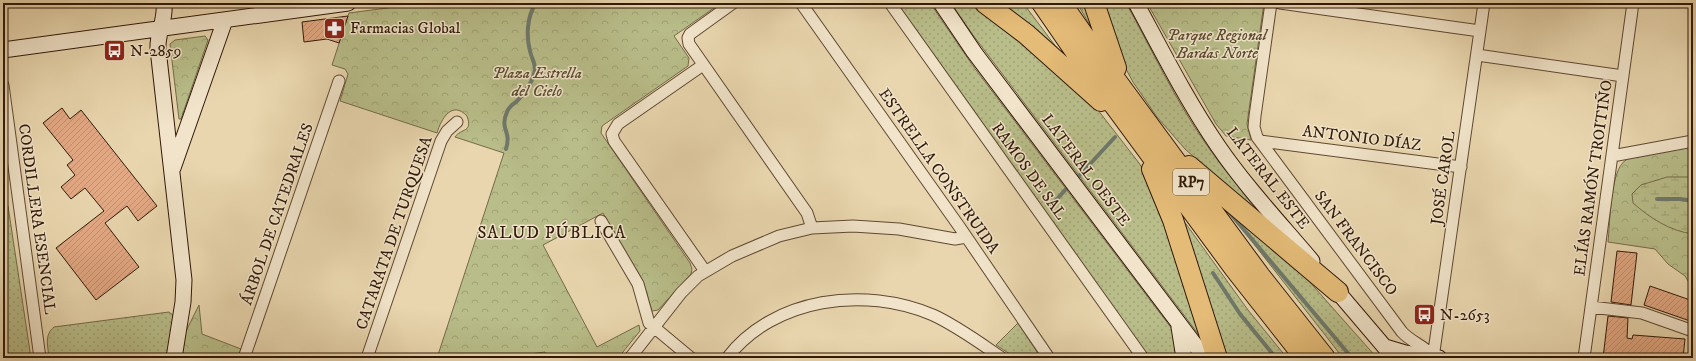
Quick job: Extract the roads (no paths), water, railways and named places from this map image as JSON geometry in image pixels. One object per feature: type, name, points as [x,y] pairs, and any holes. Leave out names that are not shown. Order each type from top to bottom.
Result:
[{"type":"highway","points":[[985,3],[1037,44],[1136,135],[1170,212],[1217,358]]},
{"type":"highway","name":"RP7","points":[[1042,3],[1136,135],[1256,298],[1305,358]]},
{"type":"highway","name":"RP7","points":[[1061,3],[1265,282],[1325,358]]},
{"type":"highway","points":[[1094,3],[1109,50],[1132,102]]},
{"type":"highway","points":[[1164,144],[1338,292]]},
{"type":"main road","points":[[164,3],[164,18],[158,49],[184,280],[183,302],[174,358]]},
{"type":"main road","points":[[3,50],[348,3]]},
{"type":"main road","name":"LATERAL OESTE","points":[[941,3],[974,52],[1205,358]]},
{"type":"main road","name":"LATERAL ESTE","points":[[1136,3],[1189,100],[1218,146],[1248,185],[1394,358]]},
{"type":"main road","points":[[172,170],[225,20]]},
{"type":"main road","points":[[1177,320],[1183,342],[1184,358]]},
{"type":"main road","points":[[1384,346],[1405,353],[1435,358]]},
{"type":"street","points":[[733,3],[693,32],[688,38],[690,47],[807,213],[812,228]]},
{"type":"street","name":"ESTRELLA CONSTRUIDA","points":[[801,3],[966,237],[1049,358]]},
{"type":"street","name":"RAMOS DE SAL","points":[[890,3],[1143,358]]},
{"type":"street","name":"SAN FRANCISCO","points":[[1271,3],[1254,121],[1255,132],[1260,141],[1402,332],[1409,339],[1423,347],[1435,358]]},
{"type":"street","points":[[1280,3],[1480,31]]},
{"type":"street","name":"JOSÉ CAROL","points":[[1435,358],[1484,3]]},
{"type":"street","name":"ELÍAS RAMÓN TROITIÑO","points":[[1584,358],[1633,3]]},
{"type":"street","points":[[1477,55],[1623,76]]},
{"type":"street","points":[[703,65],[618,124],[612,131],[614,141],[705,271]]},
{"type":"street","name":"ÁRBOL DE CATEDRALES","points":[[244,358],[339,81]]},
{"type":"street","name":"CORDILLERA ESENCIAL","points":[[3,85],[40,358]]},
{"type":"street","name":"CATARATA DE TURQUESA","points":[[367,358],[441,142],[447,131],[456,122]]},
{"type":"street","name":"ANTONIO DÍAZ","points":[[1260,141],[1461,167]]},
{"type":"street","points":[[1612,156],[1693,141]]},
{"type":"street","points":[[601,221],[638,284],[647,317],[654,327],[691,358]]},
{"type":"street","points":[[630,358],[686,287],[705,271],[762,242],[788,233],[812,228],[870,227],[899,229],[952,239],[966,237]]},
{"type":"street","points":[[727,358],[749,335],[785,314],[826,302],[859,300],[891,303],[934,315],[1002,358]]},
{"type":"street","points":[[1591,307],[1642,313],[1693,331]]},
{"type":"waterway","points":[[506,149],[508,138],[504,123],[507,112],[526,90],[531,82],[535,69],[529,45],[528,26],[536,3]]},
{"type":"waterway","points":[[1079,176],[1115,137]]},
{"type":"waterway","points":[[1050,207],[1066,189]]},
{"type":"waterway","points":[[1657,199],[1680,199],[1693,201]]},
{"type":"waterway","points":[[1229,212],[1352,358]]},
{"type":"waterway","points":[[1213,273],[1240,314],[1276,358]]},
{"type":"place","name":"Farmacias Global","points":[[335,28]]},
{"type":"place","name":"N-2859","points":[[114,51]]},
{"type":"place","name":"N-2653","points":[[1425,315]]},
{"type":"district","name":"SALUD PÚBLICA","points":[[552,233]]},
{"type":"park label","name":"Parque Regional Bardas Norte","points":[[1217,44]]},
{"type":"park label","name":"Plaza Estrella del Cielo","points":[[537,82]]}]
